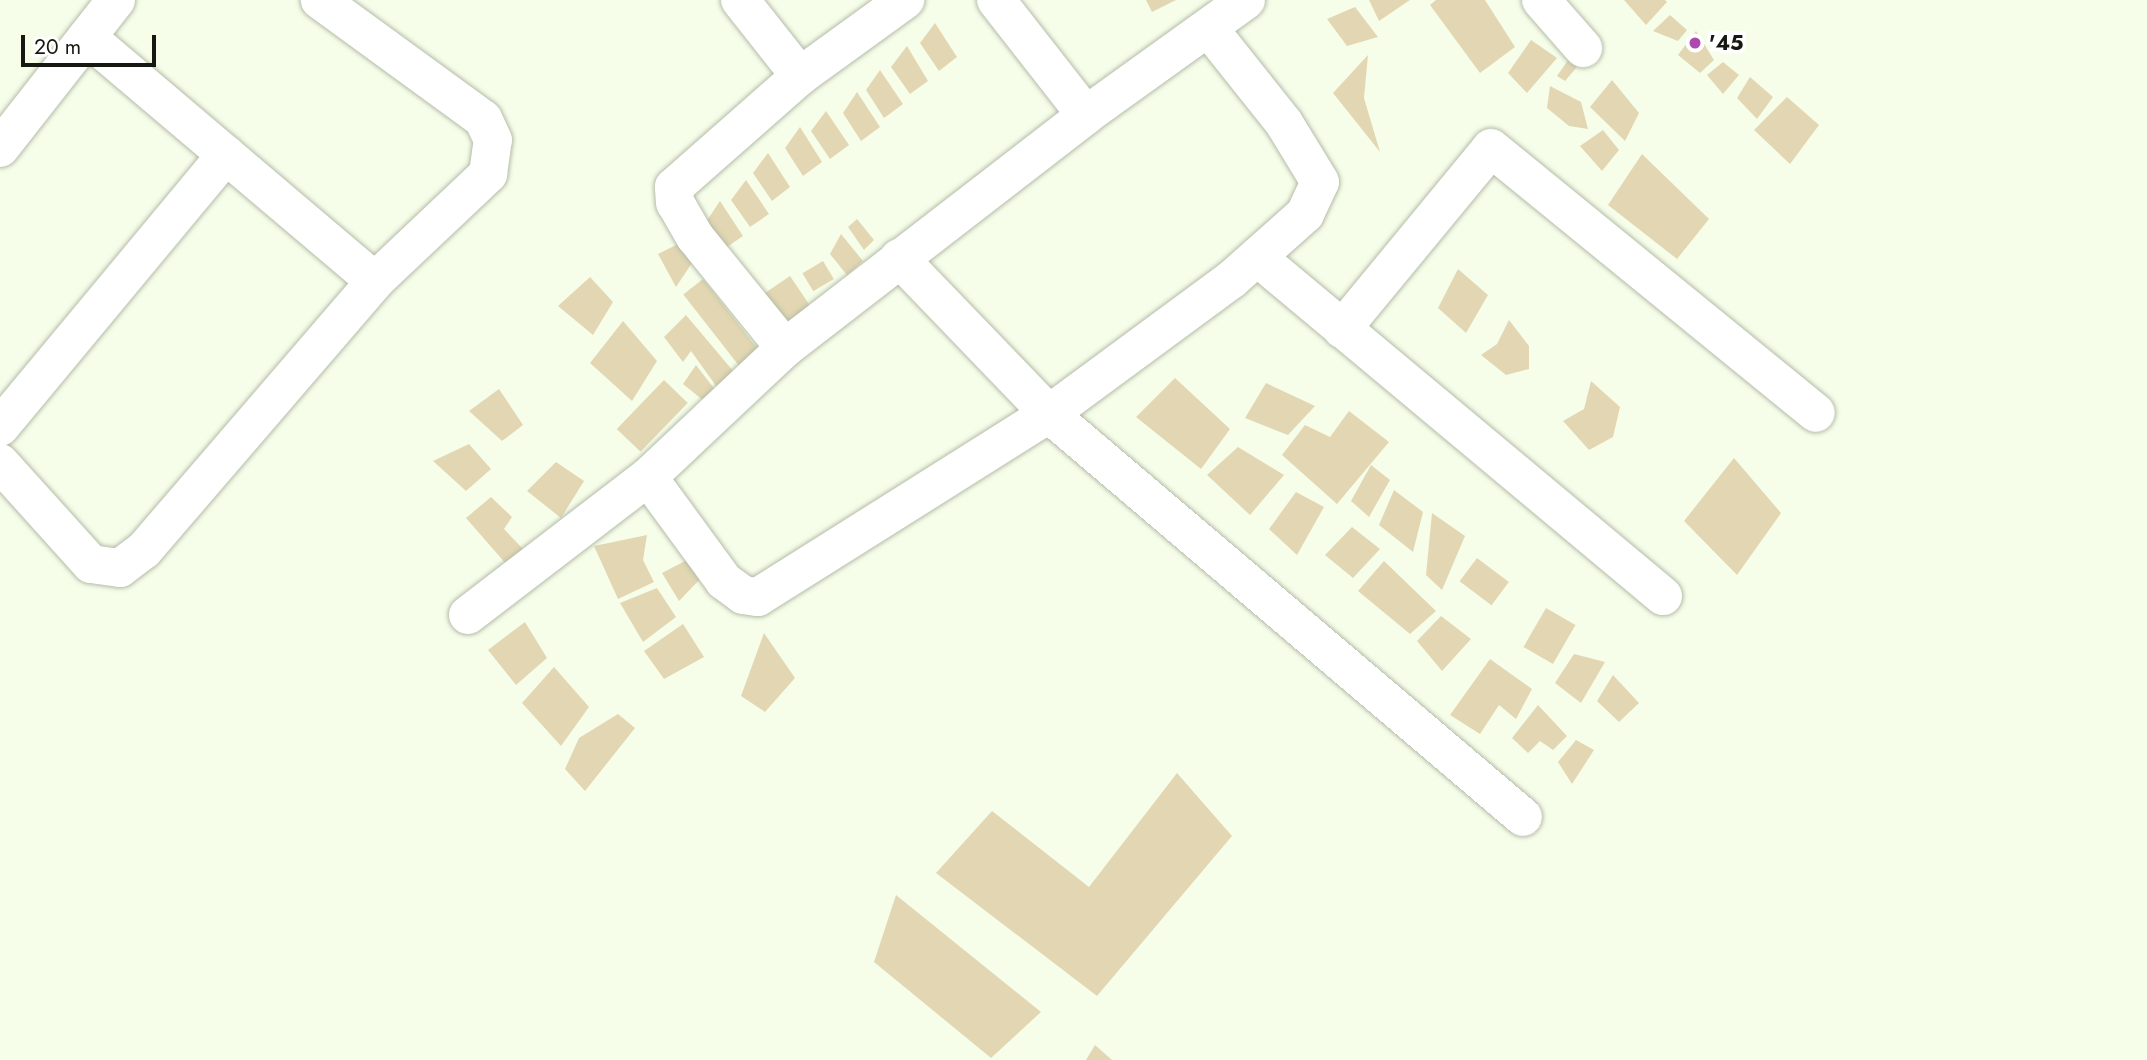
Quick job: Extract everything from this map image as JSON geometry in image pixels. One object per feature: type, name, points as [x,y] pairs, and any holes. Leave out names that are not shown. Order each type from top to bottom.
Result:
[{"type":"street","points":[[0,148],[116,0]]},
{"type":"street","points":[[0,463],[91,564],[120,568],[144,550],[375,281],[488,174],[493,140],[483,119],[320,0]]},
{"type":"street","points":[[740,0],[800,76]]},
{"type":"street","points":[[785,348],[695,237],[672,195],[682,178],[800,76],[905,0]]},
{"type":"street","points":[[996,0],[1086,115]]},
{"type":"street","points":[[468,615],[648,477],[785,348],[1086,115],[1210,30],[1246,0]]},
{"type":"street","points":[[1541,0],[1583,48]]},
{"type":"street","points":[[648,477],[724,581],[743,595],[758,597],[786,583],[1049,414],[1257,257],[1305,214],[1320,182],[1284,123],[1210,30]]},
{"type":"street","points":[[87,37],[375,281]]},
{"type":"street","points":[[1342,329],[1491,148],[1816,413]]},
{"type":"street","points":[[0,428],[226,155]]},
{"type":"street","points":[[1257,257],[1663,596]]},
{"type":"street","points":[[900,258],[1049,414],[1523,817]]},
{"type":"building","points":[[1146,0],[1176,0],[1152,12]]},
{"type":"building","points":[[1369,0],[1410,0],[1379,21]]},
{"type":"building","points":[[1436,0],[1485,0],[1515,47],[1480,73],[1430,5]]},
{"type":"building","points":[[1624,0],[1665,0],[1667,2],[1646,25]]},
{"type":"building","points":[[1355,7],[1378,37],[1347,46],[1327,19]]},
{"type":"building","points":[[1670,15],[1687,30],[1678,41],[1653,31]]},
{"type":"building","points":[[935,23],[957,57],[939,71],[920,43]]},
{"type":"building","name":"'45","points":[[1696,31],[1714,60],[1700,73],[1678,55]]},
{"type":"building","points":[[1531,40],[1557,58],[1527,93],[1508,73]]},
{"type":"building","points":[[907,46],[928,81],[910,94],[891,67]]},
{"type":"building","points":[[1573,53],[1582,61],[1565,81],[1557,76]]},
{"type":"building","points":[[1368,55],[1364,98],[1380,152],[1333,93]]},
{"type":"building","points":[[1723,62],[1739,75],[1723,94],[1707,75]]},
{"type":"building","points":[[880,70],[903,104],[884,118],[866,90]]},
{"type":"building","points":[[1750,77],[1773,97],[1757,119],[1737,98]]},
{"type":"building","points":[[1612,80],[1639,113],[1625,141],[1590,107]]},
{"type":"building","points":[[1550,86],[1581,102],[1588,129],[1569,126],[1547,108]]},
{"type":"building","points":[[857,92],[880,127],[861,141],[843,113]]},
{"type":"building","points":[[1787,97],[1819,125],[1790,164],[1754,130]]},
{"type":"building","points":[[826,111],[849,145],[830,159],[811,131]]},
{"type":"building","points":[[800,127],[822,162],[803,176],[785,148]]},
{"type":"building","points":[[1603,130],[1619,150],[1602,171],[1580,146]]},
{"type":"building","points":[[768,153],[790,187],[772,201],[753,173]]},
{"type":"building","points":[[1642,154],[1709,219],[1677,259],[1608,205]]},
{"type":"building","points":[[746,180],[769,214],[750,227],[731,200]]},
{"type":"building","points":[[720,201],[743,236],[724,249],[706,222]]},
{"type":"building","points":[[857,219],[874,240],[864,250],[848,227]]},
{"type":"building","points":[[841,234],[863,261],[847,275],[830,254]]},
{"type":"building","points":[[684,241],[692,263],[676,287],[658,254]]},
{"type":"building","points":[[823,261],[834,279],[813,291],[802,273]]},
{"type":"building","points":[[1458,269],[1488,295],[1466,333],[1438,308]]},
{"type":"building","points":[[790,276],[810,306],[784,324],[763,294]]},
{"type":"building","points":[[590,277],[613,302],[593,335],[558,306]]},
{"type":"building","points":[[703,279],[760,352],[741,368],[683,294]]},
{"type":"building","points":[[686,315],[739,378],[724,397],[691,351],[683,362],[664,337]]},
{"type":"building","points":[[1509,320],[1529,346],[1529,369],[1506,375],[1481,355],[1497,344]]},
{"type":"building","points":[[623,321],[657,361],[632,401],[590,363]]},
{"type":"building","points":[[696,365],[716,391],[704,401],[683,384]]},
{"type":"building","points":[[1175,378],[1230,429],[1201,469],[1136,417]]},
{"type":"building","points":[[664,380],[688,403],[641,452],[617,429]]},
{"type":"building","points":[[1591,381],[1620,407],[1613,437],[1589,450],[1563,421],[1584,409]]},
{"type":"building","points":[[1266,383],[1315,406],[1288,435],[1245,418]]},
{"type":"building","points":[[499,389],[523,425],[502,441],[469,411]]},
{"type":"building","points":[[1349,411],[1389,442],[1337,504],[1282,455],[1305,425],[1330,437]]},
{"type":"building","points":[[469,444],[491,469],[466,491],[433,461]]},
{"type":"building","points":[[1238,447],[1284,475],[1250,515],[1207,475]]},
{"type":"building","points":[[1734,458],[1781,513],[1737,575],[1684,521]]},
{"type":"building","points":[[556,462],[584,481],[561,518],[527,491]]},
{"type":"building","points":[[1371,465],[1390,480],[1369,517],[1351,501]]},
{"type":"building","points":[[1394,490],[1423,512],[1413,552],[1379,525]]},
{"type":"building","points":[[1296,492],[1324,507],[1297,555],[1269,529]]},
{"type":"building","points":[[491,497],[512,517],[504,529],[524,550],[507,565],[466,518]]},
{"type":"building","points":[[1432,513],[1465,536],[1442,590],[1426,575]]},
{"type":"building","points":[[1352,527],[1380,549],[1353,578],[1325,555]]},
{"type":"building","points":[[647,535],[643,560],[654,582],[618,599],[594,546]]},
{"type":"building","points":[[1477,558],[1509,582],[1491,605],[1460,581]]},
{"type":"building","points":[[687,560],[703,576],[679,601],[662,573]]},
{"type":"building","points":[[1384,561],[1436,611],[1410,634],[1358,591]]},
{"type":"building","points":[[657,588],[676,617],[643,642],[620,603]]},
{"type":"building","points":[[1546,608],[1575,625],[1553,664],[1524,647]]},
{"type":"building","points":[[1441,616],[1471,639],[1442,671],[1417,641]]},
{"type":"building","points":[[525,622],[547,658],[516,685],[488,650]]},
{"type":"building","points":[[683,624],[704,657],[664,679],[644,651]]},
{"type":"building","points":[[764,633],[795,678],[765,712],[741,696]]},
{"type":"building","points":[[1574,654],[1605,662],[1581,703],[1555,683]]},
{"type":"building","points":[[1490,659],[1532,689],[1516,719],[1499,705],[1480,734],[1450,715]]},
{"type":"building","points":[[554,667],[589,707],[561,746],[522,703]]},
{"type":"building","points":[[1613,675],[1639,703],[1619,722],[1597,701]]},
{"type":"building","points":[[1538,705],[1567,736],[1553,750],[1540,741],[1528,753],[1512,738]]},
{"type":"building","points":[[618,714],[635,728],[585,791],[565,769],[579,738]]},
{"type":"building","points":[[1576,740],[1594,750],[1572,784],[1558,762]]},
{"type":"building","points":[[1177,773],[1232,836],[1097,996],[936,873],[992,811],[1089,887]]},
{"type":"building","points":[[896,895],[1041,1012],[991,1058],[874,962]]},
{"type":"building","points":[[1095,1045],[1112,1060],[1086,1060]]},
{"type":"place","name":"'45","points":[[1695,43]]}]
